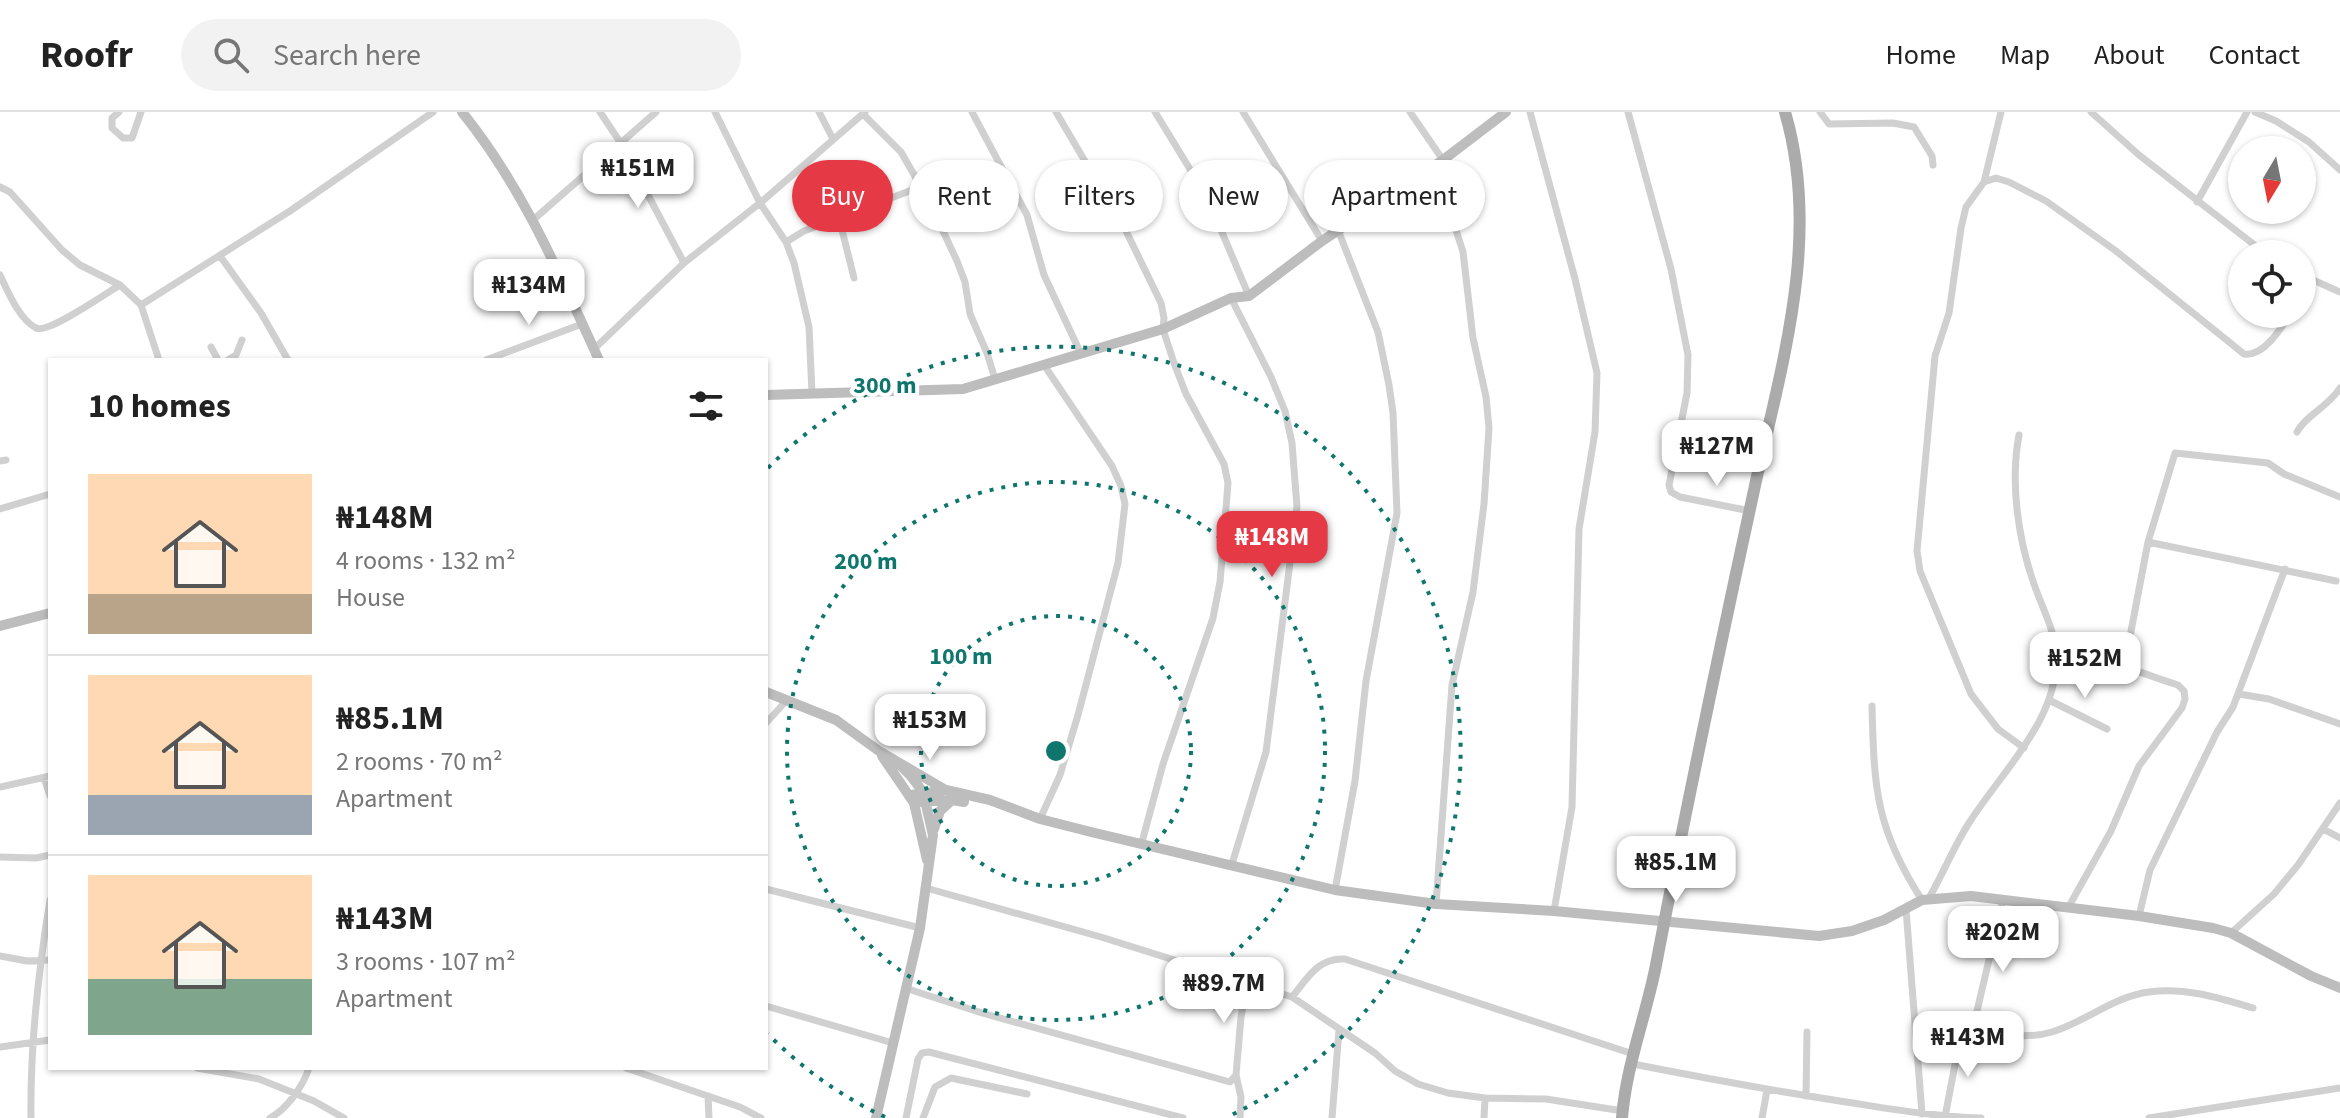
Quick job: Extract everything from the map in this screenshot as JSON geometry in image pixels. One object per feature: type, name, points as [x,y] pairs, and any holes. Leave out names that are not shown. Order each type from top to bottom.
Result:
[{"type":"main road","points":[[1622,1114],[1651,993],[1700,736],[1787,335],[1801,240],[1799,187],[1786,112]]},
{"type":"street","points":[[119,112],[112,118],[112,128],[123,138],[132,138],[141,112]]},
{"type":"street","points":[[141,305],[338,179],[433,112]]},
{"type":"street","points":[[462,112],[506,172],[533,220],[598,358]]},
{"type":"street","points":[[600,112],[620,142],[684,263]]},
{"type":"street","points":[[533,220],[656,112]]},
{"type":"street","points":[[715,112],[760,203],[786,242],[809,327],[812,393]]},
{"type":"street","points":[[819,112],[833,139]]},
{"type":"street","points":[[972,112],[1027,215],[1044,275],[1081,354]]},
{"type":"street","points":[[1056,112],[1126,231],[1161,303],[1163,329],[1186,394],[1224,464],[1228,483],[1220,582],[1213,618],[1163,764],[1142,842]]},
{"type":"street","points":[[1155,112],[1207,197],[1249,296]]},
{"type":"street","points":[[1243,112],[1322,241]]},
{"type":"street","points":[[1410,112],[1443,160],[1506,112]]},
{"type":"street","points":[[1530,112],[1595,360],[1598,397],[1579,529],[1572,807],[1554,911]]},
{"type":"street","points":[[1628,112],[1671,269],[1688,355],[1687,393],[1669,485],[1671,492],[1680,497],[1750,511]]},
{"type":"street","points":[[1820,112],[1829,124],[1893,123],[1914,127],[1932,156],[1933,165]]},
{"type":"street","points":[[2001,112],[1984,182],[1966,207],[1949,313],[1935,356],[1917,551],[1920,571],[1971,694],[1998,729],[2024,748]]},
{"type":"street","points":[[2091,112],[2139,155],[2247,240]]},
{"type":"street","points":[[2102,120],[2108,112]]},
{"type":"street","points":[[2197,202],[2247,112]]},
{"type":"street","points":[[2255,112],[2309,142],[2336,167],[2340,156]]},
{"type":"street","points":[[594,349],[684,263],[760,203],[864,113],[901,152],[909,167]]},
{"type":"street","points":[[1984,182],[1996,178],[2046,201],[2116,251],[2244,354],[2258,352],[2282,328]]},
{"type":"street","points":[[0,187],[10,192],[71,257],[94,273],[120,285],[141,305],[158,358]]},
{"type":"street","points":[[786,242],[802,232]]},
{"type":"street","points":[[842,232],[854,278]]},
{"type":"street","points":[[942,232],[965,282],[970,314],[995,379]]},
{"type":"street","points":[[768,395],[963,389],[1163,329],[1231,298],[1249,296],[1335,232]]},
{"type":"street","points":[[1335,890],[1355,781],[1366,681],[1397,513],[1389,385],[1378,332],[1339,232]]},
{"type":"street","points":[[1436,904],[1452,685],[1473,592],[1488,461],[1486,397],[1473,338],[1463,252],[1457,232]]},
{"type":"street","points":[[220,256],[261,313],[287,358]]},
{"type":"street","points":[[0,275],[25,318],[35,327],[44,329],[120,285]]},
{"type":"street","points":[[2316,281],[2340,292]]},
{"type":"street","points":[[1231,298],[1285,411],[1296,477],[1297,507],[1266,752],[1232,864]]},
{"type":"street","points":[[491,358],[582,324]]},
{"type":"street","points":[[231,358],[236,355],[242,340]]},
{"type":"street","points":[[211,347],[217,358]]},
{"type":"street","points":[[1040,819],[1060,775],[1086,685],[1118,563],[1125,504],[1112,466],[1044,365]]},
{"type":"street","points":[[2297,432],[2300,426],[2333,400],[2340,388]]},
{"type":"street","points":[[1926,899],[1967,825],[2024,748],[2049,700],[2056,653],[2022,549],[2016,470],[2019,435]]},
{"type":"street","points":[[2124,668],[2148,542],[2175,453],[2268,463],[2284,474],[2340,497]]},
{"type":"street","points":[[0,509],[48,495]]},
{"type":"street","points":[[2148,542],[2336,581]]},
{"type":"street","points":[[2139,916],[2150,870],[2217,732],[2239,694],[2285,569]]},
{"type":"street","points":[[0,626],[48,614]]},
{"type":"street","points":[[2056,653],[2096,657],[2178,685],[2184,691],[2185,699],[2172,724],[2139,766],[2111,831],[2068,908]]},
{"type":"street","points":[[768,693],[836,720],[949,795],[972,804],[990,800],[1040,819],[1335,890],[1436,904],[1665,920],[1819,936],[1852,931],[1884,920],[1926,899],[1959,895],[2139,916],[2231,933],[2340,988]]},
{"type":"street","points":[[2239,694],[2269,699],[2340,724]]},
{"type":"street","points":[[768,721],[787,700]]},
{"type":"street","points":[[2049,700],[2107,729]]},
{"type":"street","points":[[1872,706],[1873,763],[1878,802],[1897,860],[1926,899]]},
{"type":"street","points":[[879,751],[919,798],[930,870]]},
{"type":"street","points":[[897,762],[910,775],[933,835]]},
{"type":"street","points":[[0,787],[47,777]]},
{"type":"street","points":[[919,798],[949,795]]},
{"type":"street","points":[[876,1118],[920,928],[933,835],[940,811],[949,795]]},
{"type":"street","points":[[2231,933],[2274,894],[2298,865],[2340,803]]},
{"type":"street","points":[[2323,829],[2340,838]]},
{"type":"street","points":[[0,857],[48,855]]},
{"type":"street","points":[[926,888],[1101,937],[1292,997],[1418,1084],[1448,1093],[1485,1098],[1546,1099],[1622,1114]]},
{"type":"street","points":[[768,890],[920,928]]},
{"type":"street","points":[[1945,1117],[1960,1038],[1974,1022],[2003,900]]},
{"type":"street","points":[[1906,909],[1922,1114]]},
{"type":"street","points":[[31,1118],[31,1041],[46,960],[48,930]]},
{"type":"street","points":[[0,956],[27,961],[46,960]]},
{"type":"street","points":[[1292,997],[1317,967],[1333,958],[1345,959],[1633,1059],[1889,1114],[1981,1118]]},
{"type":"street","points":[[1240,1118],[1241,1097],[1236,1075],[1239,1028],[1247,984]]},
{"type":"street","points":[[905,988],[1224,1082],[1232,1082],[1236,1075]]},
{"type":"street","points":[[1966,1030],[2026,1035],[2049,1033],[2150,991],[2198,993],[2253,1008]]},
{"type":"street","points":[[768,1007],[893,1043]]},
{"type":"street","points":[[1332,1118],[1339,1030]]},
{"type":"street","points":[[1806,1096],[1807,1032]]},
{"type":"street","points":[[0,1047],[48,1040]]},
{"type":"street","points":[[906,1118],[918,1059],[922,1053],[929,1052],[1183,1118]]},
{"type":"street","points":[[208,1070],[259,1079],[314,1101],[344,1118]]},
{"type":"street","points":[[270,1118],[277,1115],[294,1095],[308,1070]]},
{"type":"street","points":[[632,1070],[740,1107],[761,1118]]},
{"type":"street","points":[[923,1118],[935,1087],[951,1078],[1027,1094]]},
{"type":"street","points":[[2149,1118],[2340,1088]]},
{"type":"street","points":[[1762,1118],[1767,1090]]},
{"type":"street","points":[[708,1096],[709,1118]]},
{"type":"street","points":[[1484,1118],[1485,1098]]}]
